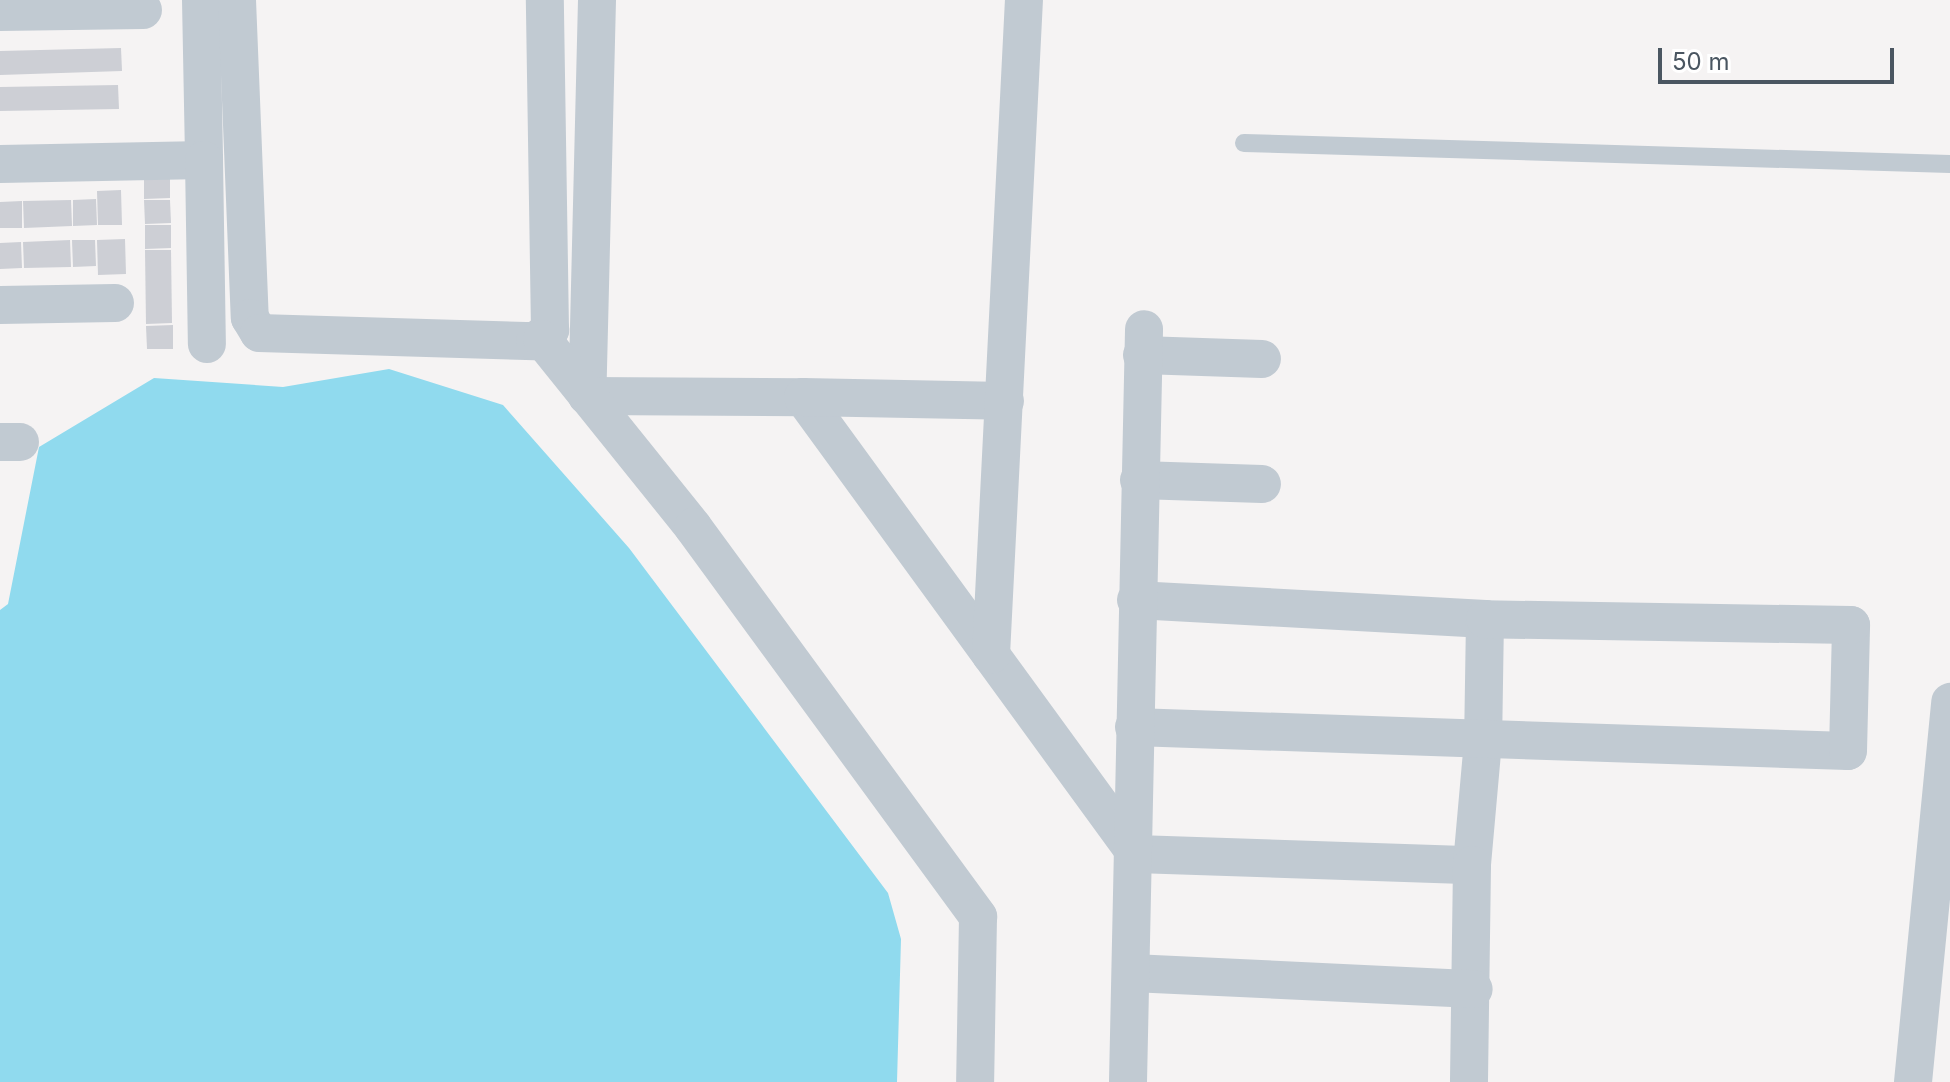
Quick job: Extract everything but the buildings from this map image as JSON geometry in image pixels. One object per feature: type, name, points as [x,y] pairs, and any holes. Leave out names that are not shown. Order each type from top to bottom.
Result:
[{"type":"street","points":[[201,0],[207,344]]},
{"type":"street","points":[[237,0],[249,304],[259,333],[542,339],[550,330],[545,0]]},
{"type":"street","points":[[587,396],[597,0]]},
{"type":"street","points":[[991,655],[1024,0]]},
{"type":"street","points":[[0,12],[68,6],[143,10]]},
{"type":"street","points":[[0,164],[204,160]]},
{"type":"street","points":[[0,305],[115,303]]},
{"type":"street","points":[[542,339],[693,527],[978,917],[975,1082]]},
{"type":"street","points":[[1128,1082],[1136,854],[1134,727],[1143,342],[1262,359]]},
{"type":"street","points":[[587,396],[1005,401]]},
{"type":"street","points":[[803,397],[1136,854]]},
{"type":"street","points":[[1139,480],[1262,484]]},
{"type":"street","points":[[1134,727],[1848,751],[1851,641],[1851,625],[1485,619],[1136,600]]},
{"type":"street","points":[[1469,1082],[1474,989],[1472,865],[1483,741],[1485,619]]},
{"type":"street","points":[[1913,1082],[1950,702]]},
{"type":"street","points":[[1136,854],[1472,865]]},
{"type":"street","points":[[1132,973],[1474,989]]},
{"type":"lane","points":[[1244,143],[1950,164]]},
{"type":"water","points":[[389,369],[503,405],[629,548],[888,893],[901,939],[897,1082],[0,1082],[0,610],[8,604],[39,447],[154,378],[283,387]]}]
